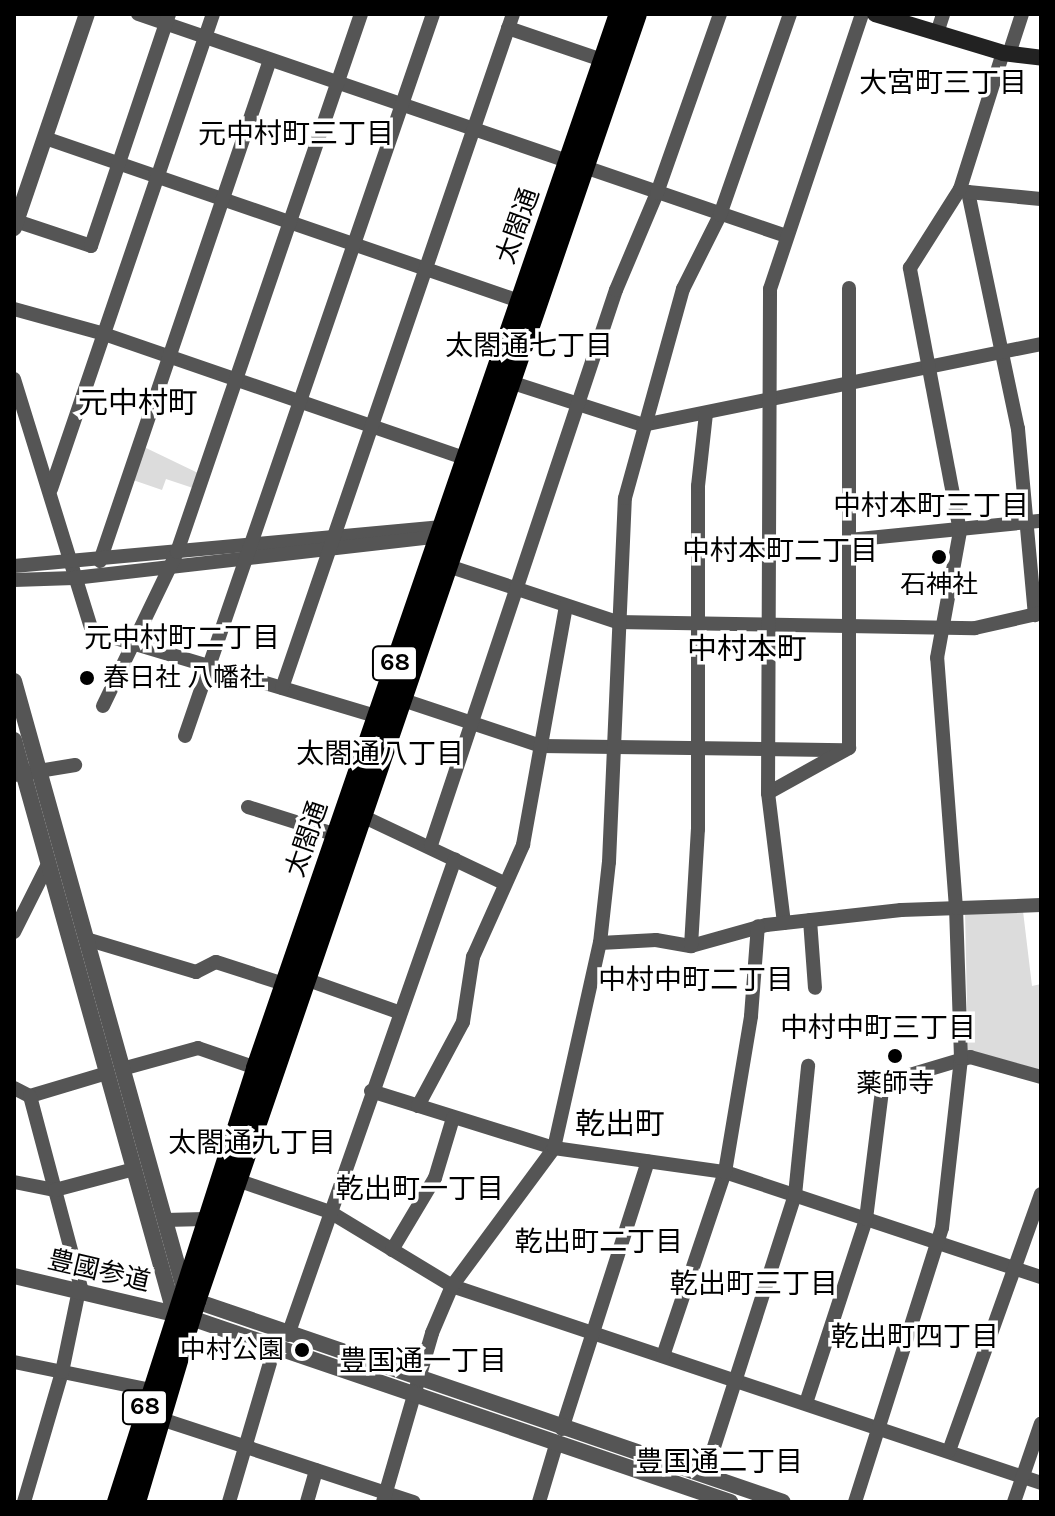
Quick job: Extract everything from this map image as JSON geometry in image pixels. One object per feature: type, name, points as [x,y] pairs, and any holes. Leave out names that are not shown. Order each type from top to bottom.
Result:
[{"type":"main road","name":"太閤通","points":[[136,1502],[161,1419],[205,1219],[376,716],[510,382],[575,166],[602,60],[619,14]]},
{"type":"main road","name":"太閤通","points":[[117,1502],[150,1390],[237,1180],[400,699],[438,563],[440,532],[519,301],[637,14]]},
{"type":"main road","points":[[875,14],[1006,53],[1041,58]]},
{"type":"street","points":[[87,14],[15,224],[91,246],[168,19]]},
{"type":"street","points":[[138,14],[168,19],[205,37],[401,106],[786,236]]},
{"type":"street","points":[[51,490],[213,14]]},
{"type":"street","points":[[103,706],[136,645],[177,552],[361,14]]},
{"type":"street","points":[[185,736],[433,14]]},
{"type":"street","points":[[431,845],[616,290],[657,193],[720,14]]},
{"type":"street","points":[[384,1497],[416,1389],[452,1286],[554,1148],[600,943],[614,747],[617,622],[625,498],[683,289],[720,215],[790,14]]},
{"type":"street","points":[[784,923],[768,793],[770,289],[862,14]]},
{"type":"street","points":[[937,33],[943,14]]},
{"type":"street","points":[[855,1502],[937,1243],[961,1058],[956,908],[937,658],[960,531],[910,268],[964,190],[1006,53],[1022,14]]},
{"type":"street","points":[[282,688],[510,21],[602,60]]},
{"type":"street","points":[[100,561],[270,60]]},
{"type":"street","points":[[45,138],[519,301]]},
{"type":"street","points":[[964,190],[1041,199]]},
{"type":"street","points":[[438,563],[617,622],[975,628],[1038,614],[1034,522],[1018,429],[964,190]]},
{"type":"street","points":[[845,750],[849,625],[849,288]]},
{"type":"street","points":[[14,309],[104,334],[465,458]]},
{"type":"street","points":[[510,382],[643,425],[1041,344]]},
{"type":"street","points":[[14,379],[51,490],[92,631],[376,716]]},
{"type":"street","points":[[691,946],[697,748],[698,486],[706,414]]},
{"type":"street","points":[[849,540],[1034,522]]},
{"type":"street","points":[[14,580],[73,571],[170,567],[334,536],[440,532]]},
{"type":"street","points":[[14,566],[73,571],[100,561],[177,552],[248,554],[329,551],[440,532]]},
{"type":"street","points":[[418,1106],[463,1022],[473,957],[502,882],[523,845],[566,606]]},
{"type":"street","points":[[14,681],[86,939],[134,1169],[186,1304],[274,1349],[416,1389],[559,1437],[730,1502]]},
{"type":"street","points":[[400,699],[541,746],[845,750]]},
{"type":"street","points":[[14,740],[18,773],[165,1220],[186,1304]]},
{"type":"street","points":[[768,793],[845,750]]},
{"type":"street","points":[[18,773],[75,765]]},
{"type":"street","points":[[248,807],[337,835]]},
{"type":"street","points":[[360,815],[431,845],[502,882]]},
{"type":"street","points":[[288,1335],[398,1012],[455,859]]},
{"type":"street","points":[[14,932],[48,864]]},
{"type":"street","points":[[600,943],[656,940],[691,946],[758,926],[956,908],[1041,905]]},
{"type":"street","points":[[810,920],[815,988]]},
{"type":"street","points":[[663,1356],[725,1172],[751,1016],[758,926]]},
{"type":"street","points":[[86,939],[196,972],[216,962],[284,984],[305,979],[398,1012]]},
{"type":"street","points":[[14,1088],[30,1096],[198,1048],[256,1068]]},
{"type":"street","points":[[806,1403],[866,1219],[883,1083],[961,1058],[1041,1077]]},
{"type":"street","points":[[699,1490],[795,1195],[808,1066]]},
{"type":"street","points":[[371,1091],[554,1148],[725,1172],[1041,1277]]},
{"type":"street","points":[[24,1502],[62,1372],[81,1290],[30,1096]]},
{"type":"street","points":[[392,1250],[435,1178],[453,1118]]},
{"type":"street","points":[[539,1502],[648,1161]]},
{"type":"street","points":[[14,1182],[55,1190],[134,1169]]},
{"type":"street","points":[[237,1180],[330,1212],[452,1286],[1041,1483]]},
{"type":"street","points":[[949,1451],[1041,1194]]},
{"type":"street","points":[[165,1220],[205,1219]]},
{"type":"street","name":"豊國参道","points":[[14,1276],[81,1290],[186,1304]]},
{"type":"street","points":[[186,1304],[288,1335],[416,1389]]},
{"type":"street","points":[[229,1502],[274,1349]]},
{"type":"street","points":[[14,1362],[150,1390]]},
{"type":"street","points":[[161,1419],[316,1470],[384,1497],[414,1502]]},
{"type":"street","points":[[1014,1502],[1041,1423]]},
{"type":"street","points":[[307,1502],[316,1470]]},
{"type":"street","points":[[699,1490],[783,1502]]},
{"type":"shaded area","points":[[144,447],[198,473],[193,488],[166,479],[162,490],[133,480]]},
{"type":"shaded area","points":[[965,911],[1023,911],[1032,986],[1041,984],[1041,1070],[968,1050]]},
{"type":"place","name":"石神社","points":[[939,557]]},
{"type":"place","name":"春日社 八幡社","points":[[87,678]]},
{"type":"place","name":"薬師寺","points":[[895,1056]]},
{"type":"place","name":"中村公園","points":[[302,1350]]},
{"type":"district","name":"大宮町三丁目","points":[[943,83]]},
{"type":"district","name":"元中村町三丁目","points":[[296,134]]},
{"type":"district","name":"太閤通七丁目","points":[[529,346]]},
{"type":"district","name":"元中村町","points":[[138,403]]},
{"type":"district","name":"中村本町三丁目","points":[[931,506]]},
{"type":"district","name":"中村本町二丁目","points":[[780,551]]},
{"type":"district","name":"元中村町二丁目","points":[[182,638]]},
{"type":"district","name":"中村本町","points":[[747,649]]},
{"type":"district","name":"太閤通八丁目","points":[[380,754]]},
{"type":"district","name":"中村中町二丁目","points":[[696,980]]},
{"type":"district","name":"中村中町三丁目","points":[[878,1028]]},
{"type":"district","name":"乾出町","points":[[620,1124]]},
{"type":"district","name":"太閤通九丁目","points":[[252,1143]]},
{"type":"district","name":"乾出町一丁目","points":[[420,1189]]},
{"type":"district","name":"乾出町二丁目","points":[[599,1242]]},
{"type":"district","name":"乾出町三丁目","points":[[754,1284]]},
{"type":"district","name":"乾出町四丁目","points":[[915,1337]]},
{"type":"district","name":"豊国通一丁目","points":[[423,1361]]},
{"type":"district","name":"豊国通二丁目","points":[[719,1462]]}]
